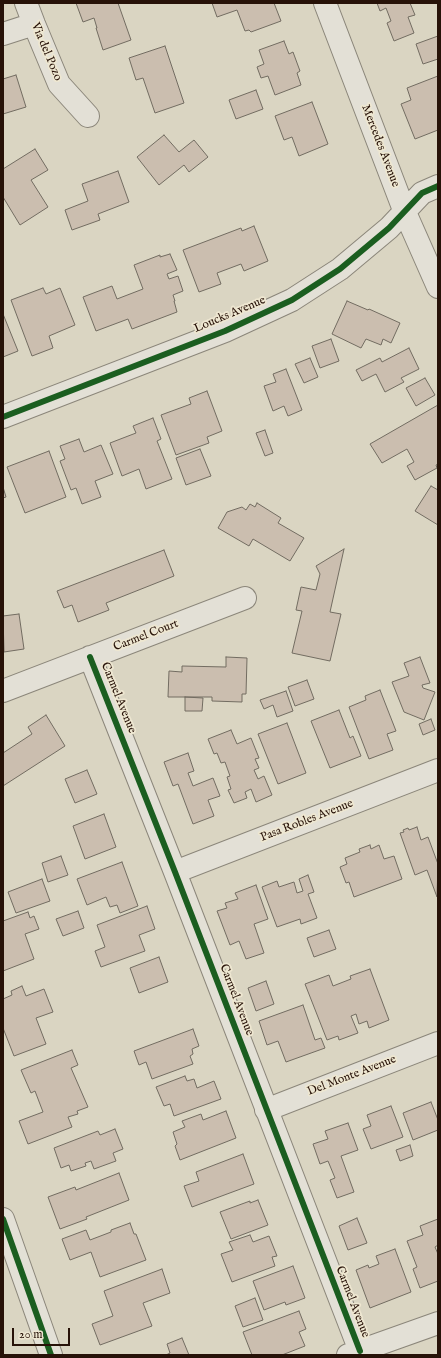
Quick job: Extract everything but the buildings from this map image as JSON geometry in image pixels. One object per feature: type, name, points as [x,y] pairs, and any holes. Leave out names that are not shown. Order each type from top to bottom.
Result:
[{"type":"street","name":"Via del Pozo","points":[[26,3],[59,84],[88,116]]},
{"type":"street","name":"Mercedes Avenue","points":[[325,3],[404,210],[438,287]]},
{"type":"street","points":[[3,34],[34,24]]},
{"type":"street","name":"Loucks Avenue","points":[[3,417],[225,331],[292,300],[340,269],[389,228],[404,210],[422,193],[438,186]]},
{"type":"street","name":"Carmel Court","points":[[3,690],[245,598]]},
{"type":"street","name":"Carmel Avenue","points":[[90,658],[175,872],[266,1110],[354,1353]]},
{"type":"street","name":"Pasa Robles Avenue","points":[[175,872],[438,770]]},
{"type":"street","name":"Del Monte Avenue","points":[[266,1110],[438,1042]]},
{"type":"street","points":[[3,1219],[51,1355]]},
{"type":"street","points":[[354,1353],[438,1323]]},
{"type":"cycle path","points":[[3,417],[225,331],[292,300],[340,269],[389,228],[422,193],[438,186]]},
{"type":"cycle path","points":[[90,657],[175,872],[360,1351]]},
{"type":"cycle path","points":[[3,1219],[51,1355]]}]
